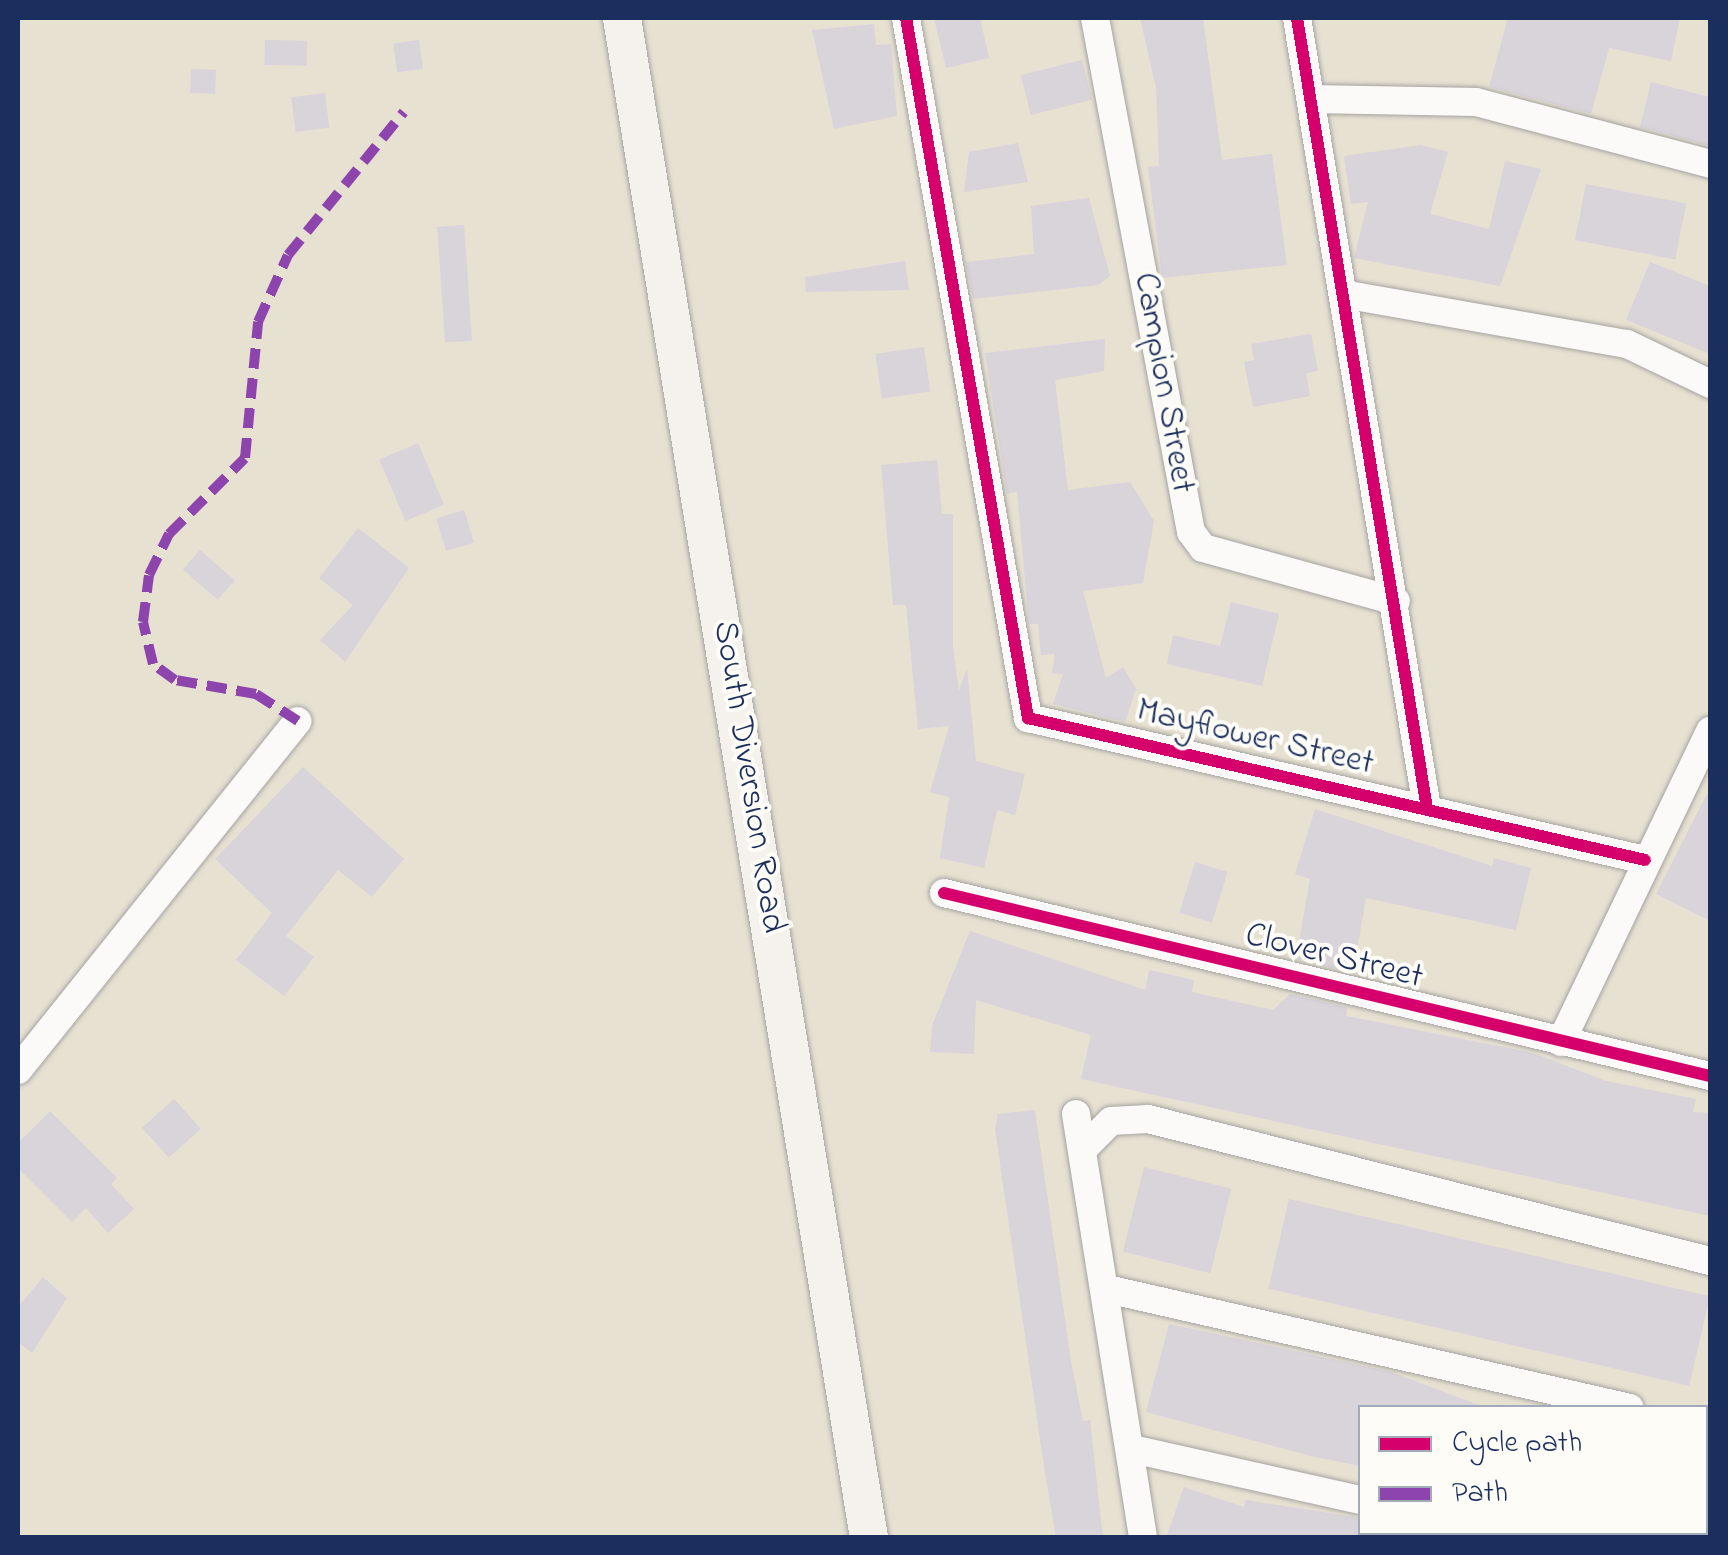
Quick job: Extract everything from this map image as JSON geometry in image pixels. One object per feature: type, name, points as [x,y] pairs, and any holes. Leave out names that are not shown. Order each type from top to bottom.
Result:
[{"type":"main road","name":"South Diversion Road","points":[[622,18],[869,1538]]},
{"type":"street","name":"Mayflower Street","points":[[906,18],[1028,718],[1644,860]]},
{"type":"street","name":"Campion Street","points":[[1096,18],[1191,532],[1203,548],[1396,600]]},
{"type":"street","points":[[1297,18],[1348,295],[1428,808]]},
{"type":"street","points":[[1311,99],[1476,102],[1710,164]]},
{"type":"street","points":[[1348,295],[1628,344],[1710,384]]},
{"type":"street","points":[[18,1070],[298,721]]},
{"type":"street","points":[[1562,1042],[1644,860],[1710,731]]},
{"type":"street","name":"Clover Street","points":[[944,893],[1710,1076]]},
{"type":"street","points":[[1076,1114],[1107,1288],[1143,1538]]},
{"type":"street","points":[[1084,1148],[1111,1121],[1148,1119],[1710,1261]]},
{"type":"street","points":[[1107,1288],[1617,1405]]},
{"type":"street","points":[[1132,1448],[1358,1500]]},
{"type":"building","points":[[934,18],[980,18],[989,58],[946,68]]},
{"type":"building","points":[[1140,18],[1203,18],[1222,160],[1272,154],[1287,265],[1162,278],[1148,167],[1159,166],[1156,88]]},
{"type":"building","points":[[1508,18],[1680,18],[1671,61],[1609,48],[1591,114],[1489,87]]},
{"type":"building","points":[[874,24],[876,45],[891,44],[897,116],[834,129],[812,30]]},
{"type":"building","points":[[265,40],[307,41],[307,66],[265,65]]},
{"type":"building","points":[[419,40],[423,69],[397,72],[393,44]]},
{"type":"building","points":[[1082,60],[1092,100],[1031,115],[1021,75]]},
{"type":"building","points":[[191,69],[216,70],[215,94],[190,93]]},
{"type":"building","points":[[1651,82],[1710,97],[1710,146],[1640,127]]},
{"type":"building","points":[[325,93],[329,128],[296,132],[291,97]]},
{"type":"building","points":[[1018,143],[1028,182],[964,192],[969,152]]},
{"type":"building","points":[[1421,145],[1448,152],[1430,214],[1489,229],[1505,161],[1541,169],[1500,286],[1354,258],[1368,202],[1351,204],[1344,156]]},
{"type":"building","points":[[1586,184],[1686,203],[1675,259],[1575,240]]},
{"type":"building","points":[[1089,198],[1110,276],[1098,285],[973,299],[966,262],[1034,254],[1031,206]]},
{"type":"building","points":[[464,225],[472,341],[445,343],[437,227]]},
{"type":"building","points":[[905,261],[909,290],[806,292],[805,277]]},
{"type":"building","points":[[1650,262],[1710,286],[1710,354],[1626,320]]},
{"type":"building","points":[[1311,334],[1318,371],[1306,373],[1310,396],[1253,407],[1244,362],[1254,360],[1251,344]]},
{"type":"building","points":[[1105,339],[1104,371],[1055,380],[1068,490],[1130,482],[1154,521],[1143,583],[1083,591],[1106,678],[1123,667],[1136,689],[1125,722],[1053,704],[1063,674],[1052,673],[1055,654],[1041,655],[1038,624],[1029,624],[1017,492],[1007,494],[985,353]]},
{"type":"building","points":[[924,347],[930,392],[882,398],[875,354]]},
{"type":"building","points":[[418,443],[444,505],[406,521],[379,459]]},
{"type":"building","points":[[937,460],[942,514],[953,514],[953,647],[959,691],[967,668],[976,761],[1025,774],[1015,815],[997,810],[984,868],[940,858],[949,797],[930,792],[949,726],[918,729],[906,605],[893,605],[881,465]]},
{"type":"building","points":[[464,510],[474,543],[446,551],[436,518]]},
{"type":"building","points":[[358,528],[409,568],[345,662],[320,640],[353,605],[319,578]]},
{"type":"building","points":[[200,550],[235,580],[218,600],[183,570]]},
{"type":"building","points":[[1231,602],[1279,614],[1262,686],[1167,664],[1173,635],[1220,646]]},
{"type":"building","points":[[303,767],[404,859],[372,897],[338,870],[286,936],[314,957],[284,996],[236,960],[272,913],[215,859]]},
{"type":"building","points":[[1710,788],[1710,921],[1656,894]]},
{"type":"building","points":[[1315,809],[1492,866],[1494,858],[1531,868],[1516,930],[1366,898],[1353,973],[1296,959],[1310,879],[1295,874]]},
{"type":"building","points":[[1195,862],[1228,872],[1212,923],[1180,913]]},
{"type":"building","points":[[970,931],[1145,990],[1149,970],[1194,980],[1192,992],[1273,1010],[1290,994],[1347,1007],[1346,1016],[1533,1053],[1606,1081],[1696,1099],[1693,1112],[1710,1113],[1710,1216],[1081,1079],[1091,1035],[976,1000],[974,1054],[930,1052],[932,1026]]},
{"type":"building","points":[[174,1099],[201,1129],[169,1157],[142,1128]]},
{"type":"building","points":[[1035,1110],[1071,1361],[1083,1421],[1090,1420],[1103,1538],[1056,1538],[1044,1467],[995,1129],[998,1114]]},
{"type":"building","points":[[50,1111],[117,1178],[111,1184],[134,1209],[108,1233],[86,1208],[72,1222],[18,1168],[18,1143]]},
{"type":"building","points":[[1144,1167],[1231,1189],[1210,1273],[1123,1251]]},
{"type":"building","points":[[1289,1199],[1710,1296],[1689,1386],[1268,1289]]},
{"type":"building","points":[[43,1277],[67,1298],[32,1353],[18,1342],[18,1307]]},
{"type":"building","points":[[1169,1324],[1388,1371],[1479,1405],[1358,1405],[1358,1466],[1146,1412]]},
{"type":"building","points":[[1184,1487],[1244,1507],[1246,1500],[1358,1518],[1358,1535],[1397,1538],[1166,1538]]},
{"type":"marked path","points":[[298,721],[256,694],[175,680],[153,664],[143,622],[149,575],[169,534],[245,458],[258,322],[288,255],[404,112]]},
{"type":"cycle path","points":[[906,18],[1028,718],[1645,860]]},
{"type":"cycle path","points":[[1297,18],[1427,808]]},
{"type":"cycle path","points":[[944,893],[1710,1076]]}]
